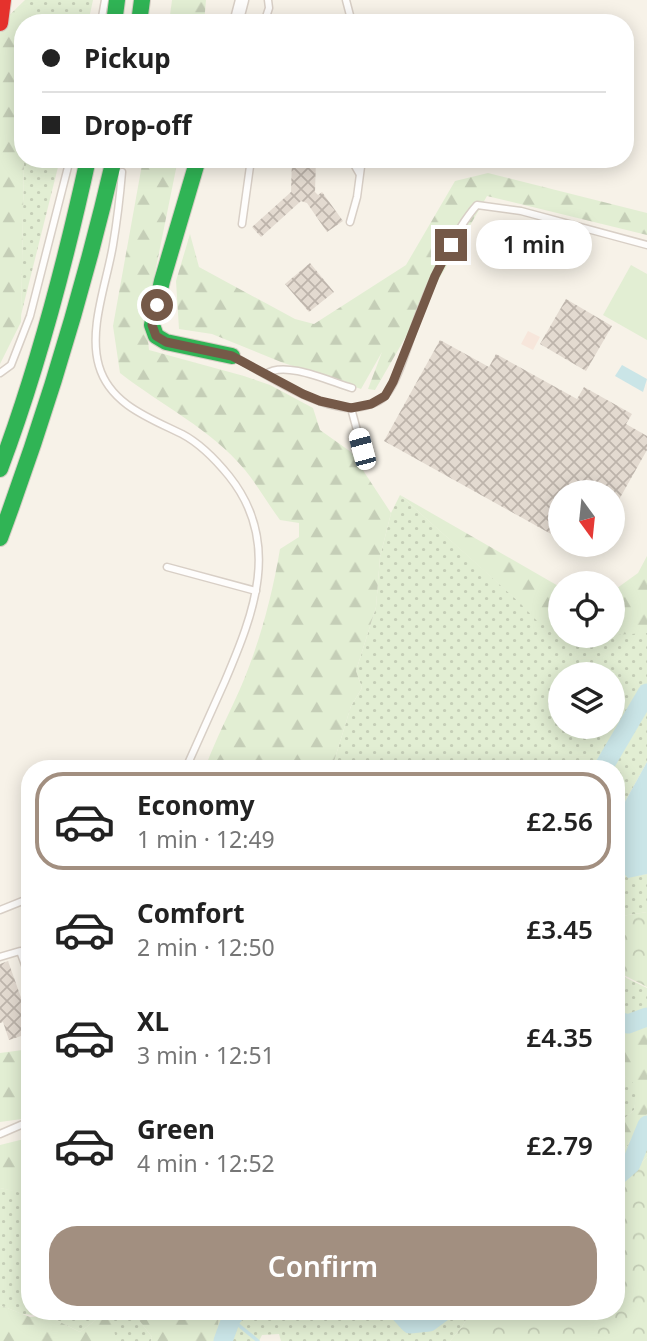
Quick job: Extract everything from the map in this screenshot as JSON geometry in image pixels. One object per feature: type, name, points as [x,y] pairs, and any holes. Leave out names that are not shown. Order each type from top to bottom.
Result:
[{"type":"main road","points":[[0,23],[4,0]]},
{"type":"main road","points":[[0,469],[48,322],[86,168]]},
{"type":"main road","points":[[0,538],[31,456],[69,338],[112,168]]},
{"type":"main road","points":[[195,168],[152,325],[156,336],[166,342],[232,356]]},
{"type":"lane","points":[[0,373],[10,365],[30,316],[68,168]]},
{"type":"lane","points":[[121,168],[113,244],[97,318],[98,364],[109,388],[121,401],[191,439],[216,461],[238,488],[255,528],[259,560],[256,591],[244,635],[190,760]]},
{"type":"lane","points":[[242,224],[250,168]]},
{"type":"lane","points":[[356,168],[360,174]]},
{"type":"lane","points":[[350,222],[361,168]]},
{"type":"lane","points":[[232,356],[320,401],[351,408],[371,404],[385,396],[402,363],[435,276],[459,229],[477,205],[521,211],[647,245]]},
{"type":"lane","points":[[266,373],[272,369],[290,369],[352,388]]},
{"type":"lane","points":[[351,408],[362,449]]},
{"type":"lane","points":[[167,566],[256,591]]},
{"type":"lane","points":[[0,910],[21,902]]},
{"type":"lane","points":[[0,957],[20,951],[21,954]]},
{"type":"lane","points":[[0,1134],[21,1125]]},
{"type":"shaded area","points":[[528,331],[540,337],[533,350],[521,344]]},
{"type":"green space","points":[[28,0],[93,0],[90,14],[28,14]]},
{"type":"green space","points":[[28,0],[28,14],[14,14],[14,168],[24,168],[21,322],[0,364],[0,24]]},
{"type":"green space","points":[[172,0],[206,0],[205,14],[170,14]]},
{"type":"green space","points":[[24,168],[58,168],[21,315]]},
{"type":"green space","points":[[141,168],[176,168],[146,317],[149,350],[270,385],[313,408],[320,430],[351,452],[391,513],[380,557],[376,607],[356,671],[362,688],[351,706],[334,760],[208,760],[259,638],[280,549],[299,537],[299,523],[280,520],[232,455],[120,373],[113,326]]},
{"type":"green space","points":[[488,173],[647,213],[647,235],[487,196],[375,390],[368,389],[382,352],[361,389],[281,362],[212,334],[179,329],[176,281],[190,234],[199,267],[295,319],[314,324],[406,265],[455,181]]},
{"type":"green space","points":[[631,265],[647,274],[647,340],[603,315]]},
{"type":"green space","points":[[400,495],[516,599],[548,619],[548,648],[625,648],[625,634],[647,632],[647,762],[625,802],[625,760],[334,760],[351,706],[362,688],[356,671],[376,607],[380,557],[391,513]]},
{"type":"green space","points":[[400,495],[548,580],[548,626],[539,623]]},
{"type":"green space","points":[[647,556],[647,633],[625,634],[625,582],[638,573]]},
{"type":"green space","points":[[625,874],[628,877],[647,874],[647,912],[625,916]]},
{"type":"green space","points":[[647,912],[647,987],[625,976],[625,916]]},
{"type":"green space","points":[[625,977],[647,988],[647,1027],[625,1028]]},
{"type":"green space","points":[[647,1027],[647,1114],[625,1149],[625,1118],[634,1110],[637,1086],[625,1076],[625,1028]]},
{"type":"green space","points":[[21,1050],[21,1119],[0,1122],[0,1053]]},
{"type":"green space","points":[[625,1076],[638,1086],[634,1110],[625,1118]]},
{"type":"green space","points":[[647,1114],[647,1157],[625,1180],[625,1149]]},
{"type":"green space","points":[[21,1140],[21,1193],[0,1188],[0,1145]]},
{"type":"green space","points":[[647,1157],[647,1341],[450,1341],[466,1320],[625,1320],[625,1180]]},
{"type":"green space","points":[[0,1188],[21,1192],[21,1314],[0,1305]]},
{"type":"green space","points":[[0,1305],[21,1313],[21,1320],[56,1320],[80,1332],[96,1320],[111,1320],[117,1341],[0,1341]]},
{"type":"green space","points":[[56,1320],[96,1320],[80,1332]]},
{"type":"green space","points":[[98,1320],[139,1320],[152,1337],[151,1341],[117,1341]]},
{"type":"green space","points":[[139,1320],[218,1320],[217,1341],[151,1341],[152,1337]]},
{"type":"green space","points":[[218,1320],[466,1320],[450,1341],[281,1341],[279,1334],[262,1335],[259,1341],[217,1341]]},
{"type":"water","points":[[622,365],[647,379],[643,392],[615,376]]},
{"type":"water","points":[[647,762],[647,874],[628,878],[625,875],[625,802]]},
{"type":"building","points":[[292,168],[316,168],[315,192],[318,195],[322,192],[343,221],[327,232],[307,203],[301,201],[261,237],[252,227],[291,192]]},
{"type":"building","points":[[310,263],[334,292],[309,312],[285,284]]},
{"type":"building","points":[[566,299],[612,326],[586,371],[540,344]]},
{"type":"building","points":[[440,340],[489,367],[496,354],[577,399],[584,387],[632,414],[626,424],[647,436],[647,450],[625,489],[625,480],[548,480],[548,532],[384,441]]},
{"type":"building","points":[[8,961],[21,998],[21,1036],[9,1040],[3,1022],[0,1023],[0,964]]},
{"type":"waterway","points":[[608,760],[647,693]]},
{"type":"waterway","points":[[625,1023],[647,1017]]},
{"type":"waterway","points":[[625,1169],[631,1164],[647,1125]]},
{"type":"waterway","points":[[223,1341],[231,1320]]},
{"type":"waterway","points":[[232,1320],[258,1341]]},
{"type":"waterway","points":[[406,1320],[410,1324],[432,1320]]},
{"type":"traffic: fast","points":[[115,14],[117,0]]},
{"type":"traffic: fast","points":[[140,14],[142,0]]},
{"type":"traffic: fast","points":[[0,469],[50,316],[86,168]]},
{"type":"traffic: fast","points":[[0,538],[63,350],[112,168]]},
{"type":"traffic: fast","points":[[195,168],[152,325],[156,336],[166,342],[232,356]]},
{"type":"traffic: jam","points":[[0,23],[3,0]]},
{"type":"route","points":[[157,305],[152,325],[156,336],[166,342],[232,356],[320,401],[351,408],[371,404],[385,396],[393,382],[435,276],[451,245]]}]
